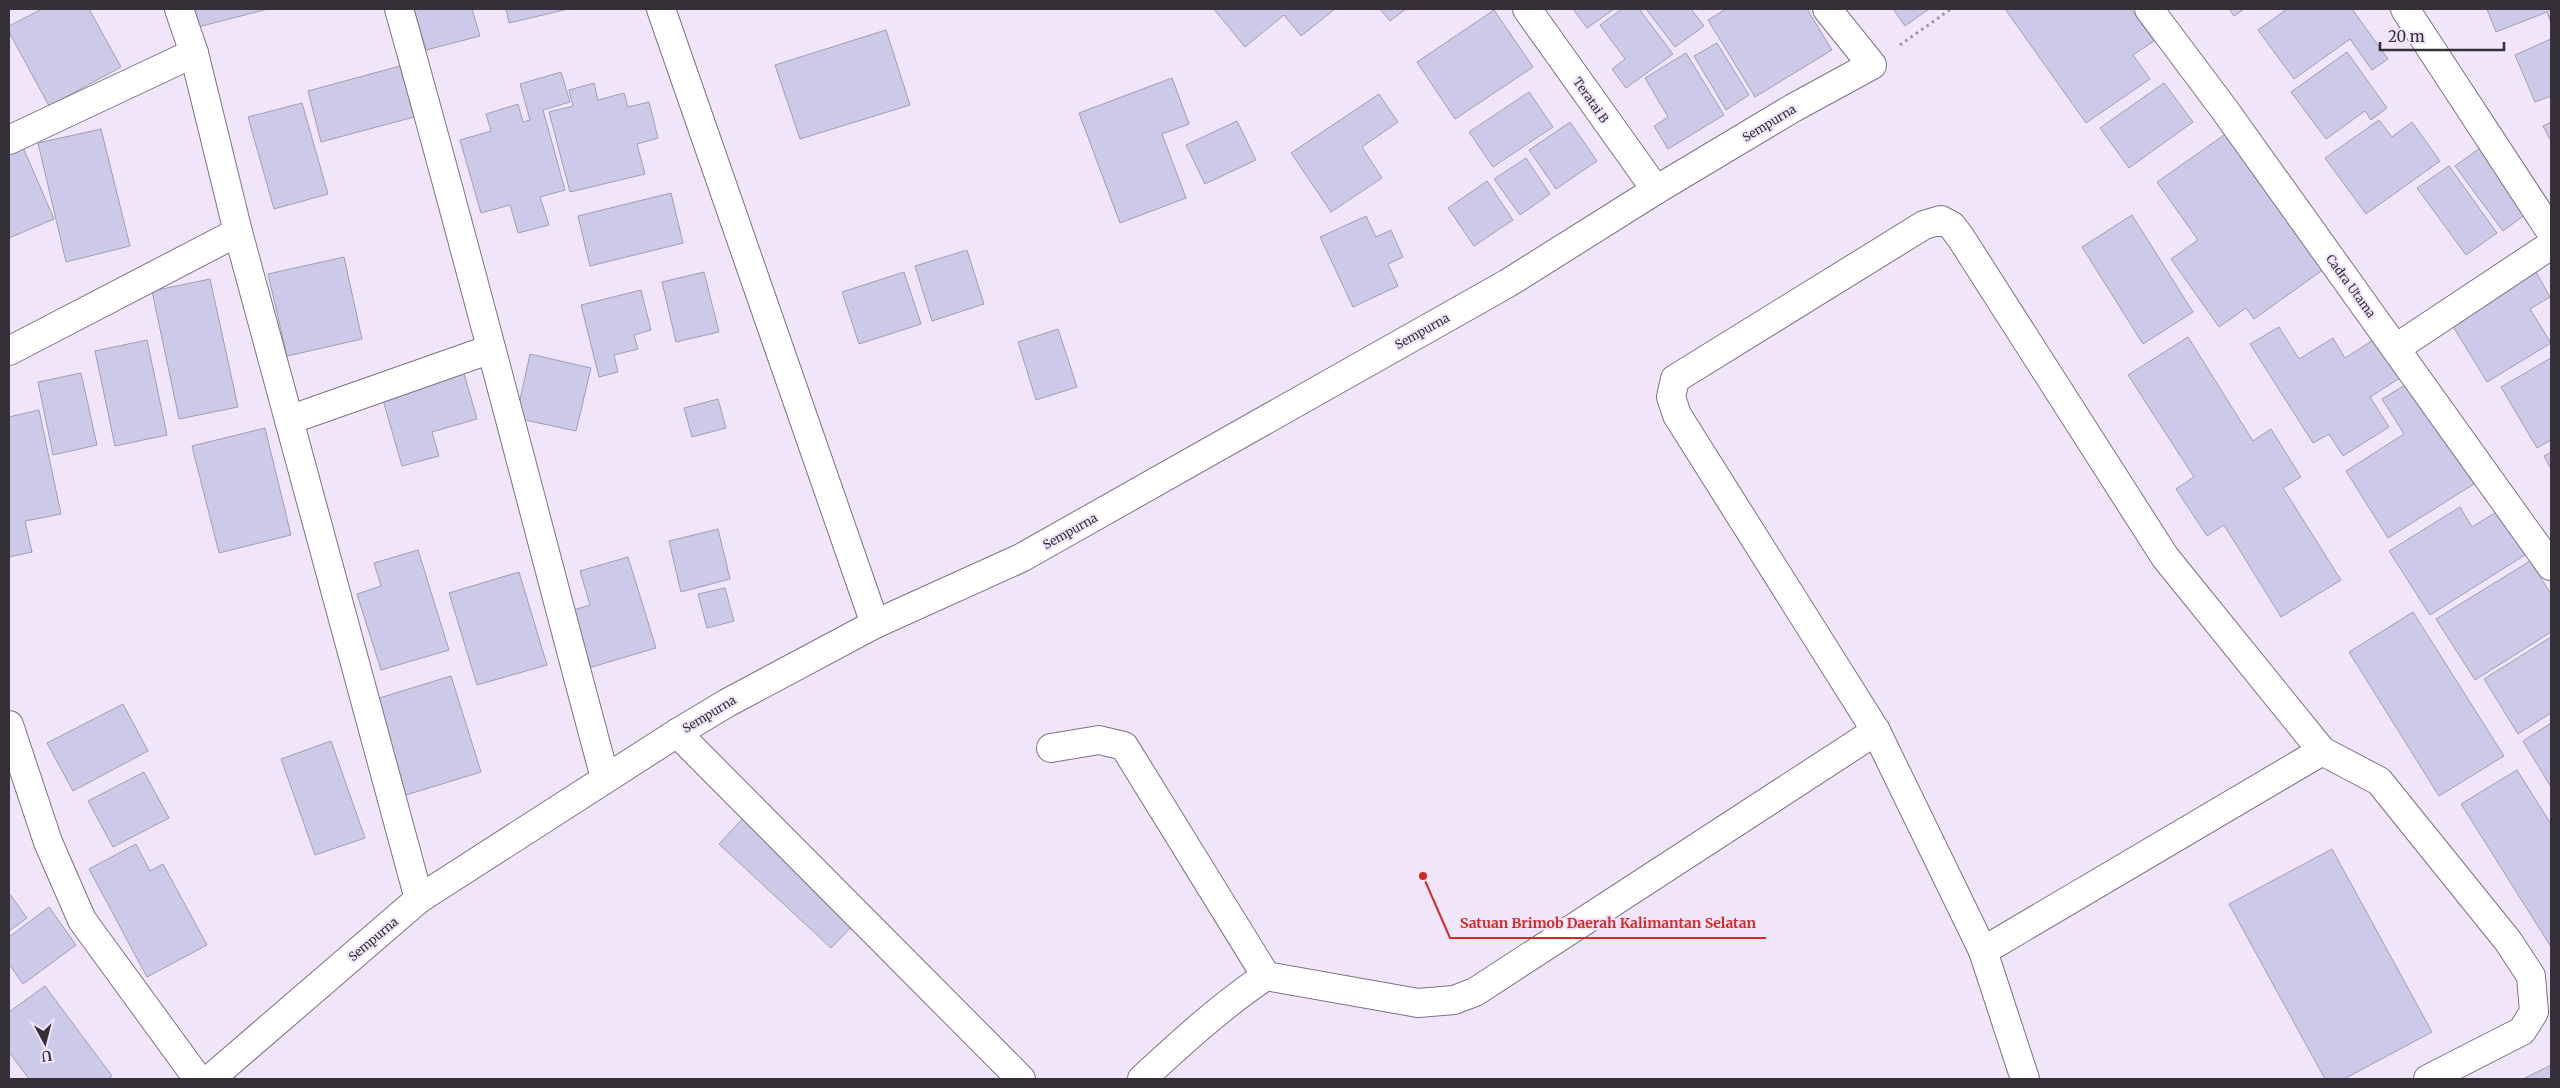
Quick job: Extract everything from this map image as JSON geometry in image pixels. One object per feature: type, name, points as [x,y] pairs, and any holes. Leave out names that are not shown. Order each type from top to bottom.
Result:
[{"type":"street","points":[[179,9],[194,54],[238,232],[419,899]]},
{"type":"street","points":[[399,9],[446,174],[606,778]]},
{"type":"street","points":[[660,9],[875,624]]},
{"type":"street","name":"Teratai B","points":[[1527,9],[1656,190]]},
{"type":"street","points":[[1827,9],[1872,65]]},
{"type":"street","name":"Cadra Utama","points":[[2149,9],[2224,109],[2551,566]]},
{"type":"street","points":[[2405,9],[2551,232]]},
{"type":"street","points":[[9,140],[194,54]]},
{"type":"street","name":"Sempurna","points":[[210,1079],[419,899],[606,778],[727,703],[875,624],[1029,554],[1508,283],[1656,190],[1793,108],[1872,65]]},
{"type":"street","points":[[2025,1079],[1983,950],[1876,731],[1677,415],[1671,397],[1675,379],[1924,225],[1941,220],[1952,226],[1961,238],[2165,557],[2322,751],[2379,781],[2508,940],[2531,976],[2534,1012],[2522,1031],[2428,1079]]},
{"type":"street","points":[[9,351],[238,232]]},
{"type":"street","points":[[2396,348],[2551,245]]},
{"type":"street","points":[[289,420],[491,349]]},
{"type":"street","points":[[9,724],[48,842],[82,920],[198,1079]]},
{"type":"street","points":[[1142,1079],[1191,1034],[1244,990],[1266,976],[1418,1003],[1454,1000],[1475,992],[1876,731]]},
{"type":"street","points":[[678,733],[1021,1079]]},
{"type":"street","points":[[1051,748],[1100,740],[1124,746],[1266,976]]},
{"type":"street","points":[[1983,950],[2322,751]]},
{"type":"path","points":[[1872,65],[1951,9]]},
{"type":"building","points":[[42,9],[89,9],[121,67],[49,106],[9,32],[9,26]]},
{"type":"building","points":[[193,9],[268,9],[198,27]]},
{"type":"building","points":[[414,9],[472,9],[480,36],[426,50]]},
{"type":"building","points":[[506,9],[568,9],[509,23]]},
{"type":"building","points":[[1214,9],[1335,9],[1301,36],[1284,15],[1245,47]]},
{"type":"building","points":[[1380,9],[1406,9],[1390,21]]},
{"type":"building","points":[[1573,9],[1614,9],[1587,28]]},
{"type":"building","points":[[1622,9],[1639,9],[1673,54],[1626,88],[1612,69],[1625,59],[1600,25]]},
{"type":"building","points":[[1646,9],[1691,9],[1704,26],[1675,47]]},
{"type":"building","points":[[1726,9],[1807,9],[1832,50],[1755,97],[1708,20]]},
{"type":"building","points":[[1893,9],[1929,9],[1905,26]]},
{"type":"building","points":[[2005,9],[2131,9],[2154,41],[2133,55],[2150,79],[2086,123]]},
{"type":"building","points":[[2229,9],[2244,9],[2234,16]]},
{"type":"building","points":[[2287,9],[2352,9],[2388,59],[2372,70],[2350,39],[2294,79],[2258,30]]},
{"type":"building","points":[[2487,9],[2551,9],[2551,23],[2547,12],[2496,32]]},
{"type":"building","points":[[1494,10],[1533,67],[1455,119],[1417,62]]},
{"type":"building","points":[[886,30],[910,105],[800,139],[775,65]]},
{"type":"building","points":[[2551,39],[2551,96],[2535,102],[2515,55]]},
{"type":"building","points":[[1717,43],[1749,95],[1726,110],[1694,56]]},
{"type":"building","points":[[2347,52],[2387,108],[2371,120],[2365,111],[2326,139],[2291,92]]},
{"type":"building","points":[[1686,53],[1724,115],[1668,149],[1654,126],[1668,117],[1645,78]]},
{"type":"building","points":[[400,66],[414,117],[321,142],[308,91]]},
{"type":"building","points":[[561,72],[570,102],[543,110],[565,190],[540,197],[549,225],[518,233],[510,205],[481,213],[460,140],[491,131],[486,114],[518,104],[523,122],[530,120],[520,84]]},
{"type":"building","points":[[1172,78],[1189,124],[1162,134],[1186,198],[1120,223],[1079,113]]},
{"type":"building","points":[[594,83],[598,100],[624,93],[628,107],[649,102],[658,138],[637,144],[645,174],[570,192],[549,112],[573,106],[569,90]]},
{"type":"building","points":[[2164,83],[2193,122],[2129,168],[2100,128]]},
{"type":"building","points":[[1529,92],[1553,127],[1493,167],[1469,132]]},
{"type":"building","points":[[1379,94],[1398,122],[1362,147],[1382,178],[1331,212],[1291,153]]},
{"type":"building","points":[[302,103],[328,194],[274,209],[248,117]]},
{"type":"building","points":[[2379,120],[2392,137],[2412,122],[2440,161],[2366,214],[2325,158]]},
{"type":"building","points":[[1237,121],[1256,160],[1205,184],[1186,145]]},
{"type":"building","points":[[1570,122],[1597,161],[1556,189],[1529,150]]},
{"type":"building","points":[[2551,122],[2551,141],[2543,126]]},
{"type":"building","points":[[101,129],[130,246],[66,262],[38,143]]},
{"type":"building","points":[[2227,133],[2324,269],[2254,319],[2246,308],[2219,327],[2171,259],[2198,240],[2157,182]]},
{"type":"building","points":[[2487,143],[2526,214],[2503,231],[2455,166]]},
{"type":"building","points":[[22,145],[54,219],[9,238],[9,150]]},
{"type":"building","points":[[1526,158],[1550,194],[1520,215],[1494,179]]},
{"type":"building","points":[[2449,166],[2497,233],[2466,255],[2417,188]]},
{"type":"building","points":[[1487,181],[1513,220],[1474,246],[1448,208]]},
{"type":"building","points":[[671,193],[683,243],[590,266],[578,216]]},
{"type":"building","points":[[2132,215],[2193,312],[2143,344],[2082,247]]},
{"type":"building","points":[[1366,216],[1376,237],[1391,230],[1403,257],[1388,264],[1398,286],[1353,307],[1320,237]]},
{"type":"building","points":[[967,250],[984,304],[932,321],[915,266]]},
{"type":"building","points":[[344,257],[362,339],[287,356],[268,274]]},
{"type":"building","points":[[2535,270],[2550,297],[2530,309],[2551,343],[2487,382],[2449,320]]},
{"type":"building","points":[[704,272],[719,332],[676,342],[662,282]]},
{"type":"building","points":[[904,272],[921,324],[859,344],[842,292]]},
{"type":"building","points":[[210,279],[238,407],[179,419],[152,291]]},
{"type":"building","points":[[641,290],[651,330],[634,335],[638,349],[614,355],[618,372],[599,377],[581,305]]},
{"type":"building","points":[[2279,327],[2299,359],[2333,338],[2345,358],[2375,339],[2400,378],[2370,397],[2389,427],[2343,456],[2329,434],[2313,443],[2250,344]]},
{"type":"building","points":[[1058,329],[1077,387],[1036,400],[1018,342]]},
{"type":"building","points":[[2188,337],[2253,441],[2271,429],[2301,477],[2283,488],[2341,580],[2281,617],[2224,525],[2207,536],[2176,489],[2194,477],[2128,375]]},
{"type":"building","points":[[147,340],[167,435],[115,446],[95,351]]},
{"type":"building","points":[[530,354],[591,368],[576,431],[516,418]]},
{"type":"building","points":[[2551,358],[2551,440],[2537,448],[2501,387]]},
{"type":"building","points":[[463,370],[477,419],[432,432],[439,456],[402,466],[381,393]]},
{"type":"building","points":[[81,373],[97,445],[53,455],[38,382]]},
{"type":"building","points":[[2410,382],[2474,484],[2388,538],[2346,471],[2404,434],[2382,399]]},
{"type":"building","points":[[718,399],[726,428],[692,437],[684,408]]},
{"type":"building","points":[[39,410],[61,514],[25,521],[32,552],[9,557],[9,417]]},
{"type":"building","points":[[265,428],[291,535],[219,553],[192,446]]},
{"type":"building","points":[[2551,452],[2551,469],[2544,456]]},
{"type":"building","points":[[2460,507],[2472,527],[2498,511],[2525,555],[2430,615],[2389,551]]},
{"type":"building","points":[[718,529],[730,579],[681,592],[669,541]]},
{"type":"building","points":[[418,550],[449,650],[381,670],[357,594],[381,586],[374,563]]},
{"type":"building","points":[[628,557],[656,648],[585,669],[567,612],[590,605],[580,571]]},
{"type":"building","points":[[2530,561],[2551,594],[2551,632],[2475,680],[2436,619]]},
{"type":"building","points":[[519,572],[547,665],[477,685],[449,593]]},
{"type":"building","points":[[725,588],[734,621],[707,628],[698,594]]},
{"type":"building","points":[[2413,612],[2504,756],[2439,796],[2349,652]]},
{"type":"building","points":[[2551,637],[2551,713],[2518,734],[2484,679]]},
{"type":"building","points":[[451,676],[481,772],[406,795],[376,699]]},
{"type":"building","points":[[123,704],[148,751],[73,791],[47,743]]},
{"type":"building","points":[[2551,723],[2551,787],[2523,741]]},
{"type":"building","points":[[331,741],[365,838],[315,855],[281,759]]},
{"type":"building","points":[[2517,770],[2551,824],[2551,947],[2461,804]]},
{"type":"building","points":[[144,772],[169,818],[113,847],[88,801]]},
{"type":"building","points":[[744,817],[856,922],[831,948],[719,844]]},
{"type":"building","points":[[136,844],[150,871],[163,864],[207,945],[147,977],[89,869]]},
{"type":"building","points":[[2332,849],[2432,1032],[2344,1079],[2325,1079],[2229,904]]},
{"type":"building","points":[[9,893],[27,918],[9,931]]},
{"type":"building","points":[[49,907],[76,945],[23,984],[9,964],[9,937]]},
{"type":"building","points":[[45,986],[112,1076],[108,1079],[29,1079],[9,1052],[9,1012]]},
{"type":"building","points":[[2551,1065],[2551,1079],[2523,1079]]},
{"type":"place","name":"Satuan Brimob Daerah Kalimantan Selatan","points":[[1423,876]]}]
